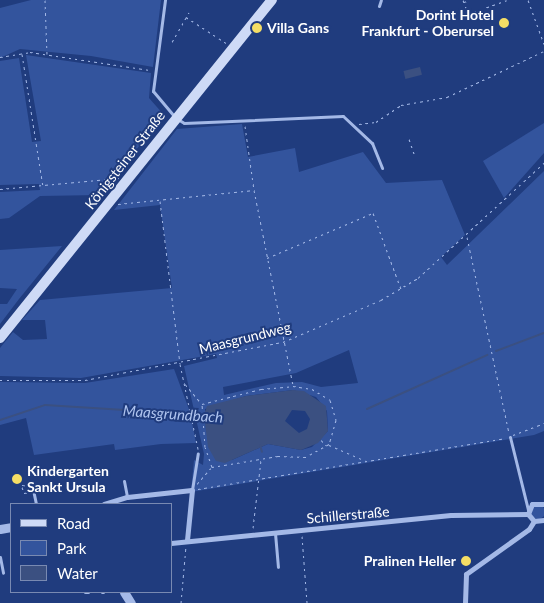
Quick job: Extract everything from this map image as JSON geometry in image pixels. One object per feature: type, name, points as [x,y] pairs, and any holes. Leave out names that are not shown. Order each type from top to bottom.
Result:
[{"type":"main road","name":"Königsteiner Straße","points":[[0,338],[272,0]]},
{"type":"street","points":[[107,503],[127,497],[192,490],[187,540]]},
{"type":"street","name":"Schillerstraße","points":[[172,543],[451,515],[528,512],[534,503],[544,504]]},
{"type":"street","points":[[528,512],[534,521]]},
{"type":"street","points":[[534,521],[544,520]]},
{"type":"street","points":[[466,603],[466,574],[529,529],[534,521]]},
{"type":"lane","points":[[165,0],[155,70],[155,97],[176,118],[184,122],[343,116],[372,144],[382,168]]},
{"type":"lane","points":[[379,6],[381,0]]},
{"type":"lane","points":[[510,436],[524,504],[528,512]]},
{"type":"lane","points":[[192,490],[198,453]]},
{"type":"lane","points":[[124,481],[127,497]]},
{"type":"lane","points":[[32,485],[36,503]]},
{"type":"lane","points":[[275,532],[278,567]]},
{"type":"lane","points":[[0,557],[3,573]]},
{"type":"path","points":[[45,0],[47,55]]},
{"type":"path","points":[[470,0],[464,1],[472,23]]},
{"type":"path","points":[[468,14],[508,0]]},
{"type":"path","points":[[528,0],[544,44]]},
{"type":"path","points":[[172,42],[189,12]]},
{"type":"path","points":[[186,17],[233,47]]},
{"type":"path","points":[[352,125],[376,122],[401,105],[447,97],[544,51]]},
{"type":"path","points":[[22,53],[43,187]]},
{"type":"path","points":[[0,56],[22,53],[47,55],[155,70]]},
{"type":"path","points":[[245,121],[254,190],[293,386]]},
{"type":"path","points":[[408,139],[415,156]]},
{"type":"path","name":"Maasgrundweg","points":[[0,380],[84,380],[180,364],[283,342],[401,290],[467,236],[544,163]]},
{"type":"path","points":[[0,189],[43,187],[130,176]]},
{"type":"path","points":[[108,204],[160,201],[254,190]]},
{"type":"path","points":[[160,201],[180,364],[193,416],[198,453]]},
{"type":"path","points":[[267,258],[373,213],[401,290]]},
{"type":"path","points":[[467,236],[510,436]]},
{"type":"path","points":[[185,383],[202,404],[202,417],[212,467]]},
{"type":"path","points":[[192,490],[212,467],[262,458],[306,457],[329,444],[336,420],[330,400],[318,391],[293,386],[228,396],[202,404]]},
{"type":"path","points":[[228,396],[229,400]]},
{"type":"path","points":[[192,490],[367,462],[510,436],[544,423]]},
{"type":"path","points":[[321,440],[327,446]]},
{"type":"path","points":[[329,444],[367,462]]},
{"type":"path","points":[[252,534],[262,453]]},
{"type":"path","points":[[16,484],[22,487],[32,485]]},
{"type":"path","points":[[22,487],[24,493],[33,492]]},
{"type":"path","points":[[302,530],[307,603]]},
{"type":"path","points":[[181,603],[187,540]]},
{"type":"green space","points":[[31,0],[161,0],[153,67],[91,56],[20,49],[0,58],[0,8]]},
{"type":"green space","points":[[26,55],[151,73],[149,98],[164,115],[100,195],[40,196],[9,218],[0,219],[0,192],[40,190],[39,184],[0,185],[0,61],[19,58],[32,142],[41,141]]},
{"type":"green space","points":[[544,123],[544,153],[504,198],[483,161]]},
{"type":"green space","points":[[242,124],[248,157],[295,148],[299,172],[363,152],[386,183],[442,180],[465,235],[441,257],[447,265],[544,171],[544,431],[534,435],[191,492],[194,460],[203,465],[204,454],[184,366],[217,358],[216,354],[81,378],[0,376],[0,348],[13,332],[23,340],[47,339],[45,320],[22,320],[40,300],[172,288],[160,205],[114,210],[177,129]],"holes":[[[349,350],[358,383],[321,387],[302,382],[276,383],[224,395],[223,387],[296,373]],[[293,390],[316,397],[327,411],[328,431],[312,447],[301,450],[268,444],[232,460],[206,431],[205,409],[246,396]]]},
{"type":"green space","points":[[62,246],[0,324],[0,304],[7,304],[17,289],[0,288],[0,250]]},
{"type":"green space","points":[[174,369],[190,412],[196,443],[161,444],[115,450],[114,444],[34,455],[26,418],[0,425],[0,382],[85,383]]},
{"type":"green space","points":[[535,505],[541,505],[545,512],[541,519],[535,519],[531,515],[531,509]]},
{"type":"water","points":[[420,67],[422,75],[405,79],[404,71]]},
{"type":"water","points":[[293,390],[304,391],[326,406],[328,431],[318,443],[301,450],[268,444],[225,463],[216,461],[208,447],[204,415],[207,406],[246,396]],"holes":[[[292,410],[305,411],[310,419],[307,429],[299,433],[285,421]]]},
{"type":"waterway","name":"Maasgrundbach","points":[[496,351],[544,333]]},
{"type":"waterway","name":"Maasgrundbach","points":[[367,409],[487,355]]},
{"type":"waterway","name":"Maasgrundbach","points":[[0,420],[45,405],[205,415]]},
{"type":"waterway","points":[[260,445],[262,452]]},
{"type":"place","name":"Dorint Hotel Frankfurt - Oberursel","points":[[504,23]]},
{"type":"place","name":"Villa Gans","points":[[257,28]]},
{"type":"place","name":"Kindergarten Sankt Ursula","points":[[17,479]]},
{"type":"place","name":"Pralinen Heller","points":[[466,561]]}]
